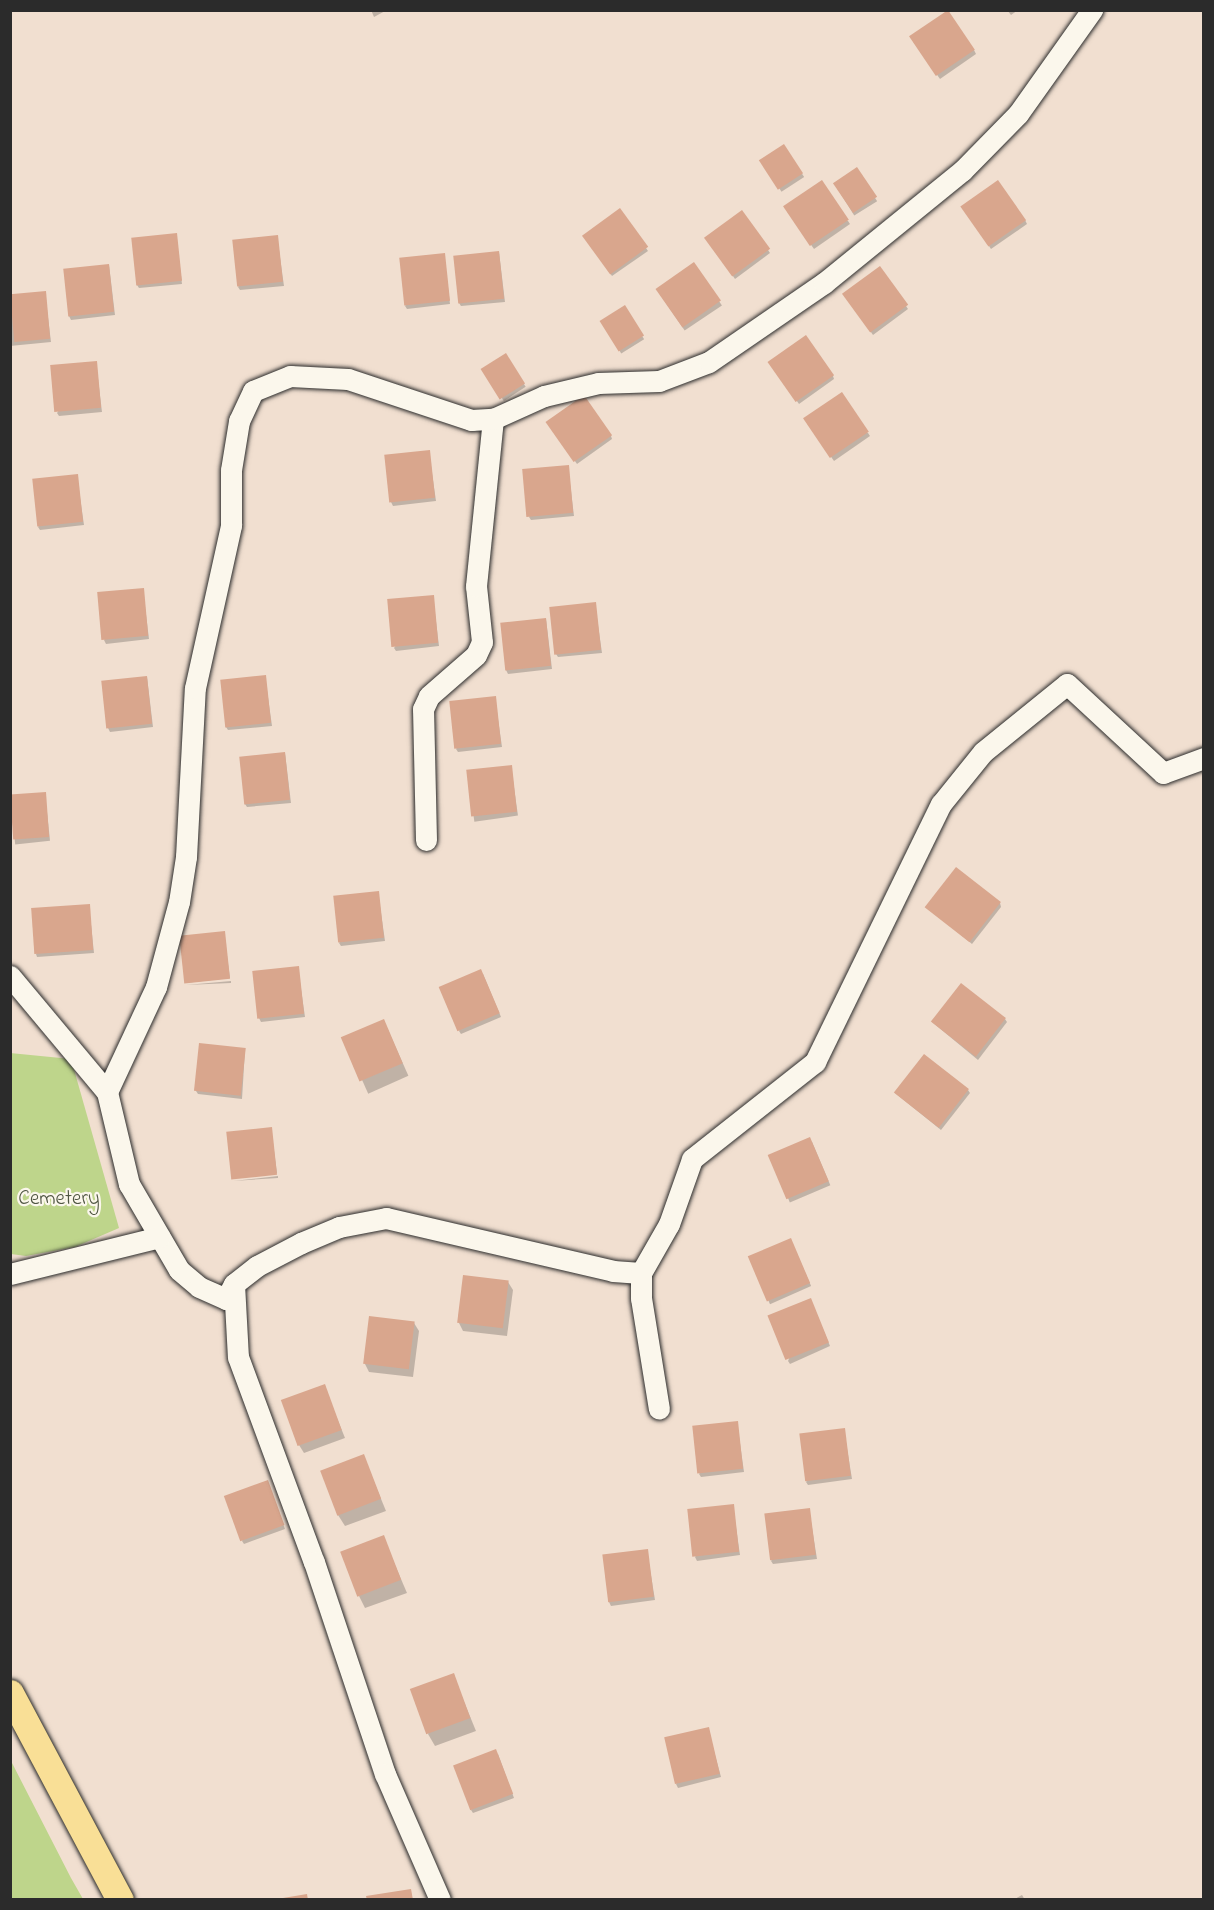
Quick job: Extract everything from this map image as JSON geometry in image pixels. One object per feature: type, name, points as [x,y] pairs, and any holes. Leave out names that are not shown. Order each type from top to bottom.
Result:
[{"type":"main road","points":[[10,1694],[120,1899]]},
{"type":"street","points":[[107,1092],[156,987],[179,902],[186,857],[195,688],[231,525],[231,470],[239,421],[253,391],[290,376],[348,379],[471,420],[493,419],[544,396],[598,383],[659,381],[709,362],[752,335],[962,171],[1018,114],[1092,10]]},
{"type":"street","points":[[426,840],[423,709],[429,696],[476,655],[482,642],[476,586],[493,419]]},
{"type":"street","points":[[659,1409],[641,1298],[641,1273],[669,1224],[692,1159],[815,1062],[941,804],[983,752],[1067,684],[1163,773],[1203,758]]},
{"type":"street","points":[[10,976],[107,1092],[129,1184],[179,1270],[199,1287],[226,1299],[234,1284],[257,1266],[301,1243],[339,1227],[386,1218],[613,1271],[641,1273]]},
{"type":"street","points":[[10,1274],[160,1238]]},
{"type":"street","points":[[234,1284],[238,1357],[314,1562],[385,1774],[440,1899]]},
{"type":"green space","name":"Cemetery","points":[[10,1053],[71,1059],[119,1228],[75,1247],[26,1256],[11,1254]]},
{"type":"green space","points":[[11,1761],[71,1878],[83,1899],[11,1899]]},
{"type":"building","points":[[948,10],[975,50],[936,76],[909,36]]},
{"type":"building","points":[[784,144],[803,173],[778,190],[759,160]]},
{"type":"building","points":[[857,167],[877,197],[853,213],[833,183]]},
{"type":"building","points":[[822,180],[849,220],[810,246],[783,206]]},
{"type":"building","points":[[998,180],[1026,220],[988,247],[960,206]]},
{"type":"building","points":[[620,208],[648,247],[610,274],[582,236]]},
{"type":"building","points":[[742,210],[770,249],[732,276],[704,238]]},
{"type":"building","points":[[177,233],[182,281],[136,286],[131,238]]},
{"type":"building","points":[[278,235],[283,282],[237,287],[232,240]]},
{"type":"building","points":[[499,251],[504,299],[458,304],[453,256]]},
{"type":"building","points":[[445,253],[450,301],[404,306],[399,258]]},
{"type":"building","points":[[694,262],[721,301],[682,327],[655,289]]},
{"type":"building","points":[[109,264],[114,312],[68,317],[63,269]]},
{"type":"building","points":[[880,266],[908,305],[870,332],[842,294]]},
{"type":"building","points":[[46,291],[50,339],[14,342],[10,294]]},
{"type":"building","points":[[625,305],[644,336],[619,351],[600,321]]},
{"type":"building","points":[[806,335],[834,375],[796,402],[767,362]]},
{"type":"building","points":[[506,353],[525,384],[500,399],[481,369]]},
{"type":"building","points":[[97,361],[101,408],[54,412],[50,365]]},
{"type":"building","points":[[842,392],[869,432],[830,458],[803,418]]},
{"type":"building","points":[[584,395],[612,435],[574,462],[545,422]]},
{"type":"building","points":[[430,450],[435,498],[389,503],[384,455]]},
{"type":"building","points":[[569,465],[573,513],[526,517],[522,469]]},
{"type":"building","points":[[78,474],[83,522],[37,527],[32,479]]},
{"type":"building","points":[[144,588],[148,636],[101,640],[97,592]]},
{"type":"building","points":[[434,595],[438,643],[391,647],[387,599]]},
{"type":"building","points":[[596,602],[601,650],[554,655],[549,607]]},
{"type":"building","points":[[546,618],[551,666],[505,671],[500,623]]},
{"type":"building","points":[[266,675],[271,723],[225,728],[220,680]]},
{"type":"building","points":[[147,676],[152,724],[106,729],[101,681]]},
{"type":"building","points":[[496,696],[501,744],[454,749],[449,701]]},
{"type":"building","points":[[285,752],[290,800],[244,805],[239,757]]},
{"type":"building","points":[[512,765],[517,812],[471,817],[466,770]]},
{"type":"building","points":[[46,792],[49,837],[13,839],[10,795]]},
{"type":"building","points":[[956,867],[1001,902],[970,942],[925,907]]},
{"type":"building","points":[[379,891],[384,938],[338,943],[333,896]]},
{"type":"building","points":[[90,904],[93,950],[34,954],[31,908]]},
{"type":"building","points":[[225,931],[230,979],[184,984],[179,936]]},
{"type":"building","points":[[299,966],[304,1014],[257,1019],[252,971]]},
{"type":"building","points":[[481,969],[500,1013],[457,1031],[439,987]]},
{"type":"building","points":[[961,983],[1006,1018],[976,1057],[931,1022]]},
{"type":"building","points":[[384,1019],[403,1063],[359,1082],[341,1037]]},
{"type":"building","points":[[199,1043],[246,1048],[241,1096],[194,1091]]},
{"type":"building","points":[[924,1054],[969,1089],[939,1128],[894,1093]]},
{"type":"building","points":[[272,1127],[277,1175],[231,1180],[226,1132]]},
{"type":"building","points":[[810,1137],[829,1181],[786,1199],[768,1155]]},
{"type":"building","points":[[791,1238],[810,1283],[767,1301],[748,1256]]},
{"type":"building","points":[[463,1275],[509,1281],[503,1328],[457,1323]]},
{"type":"building","points":[[811,1298],[829,1343],[785,1360],[767,1316]]},
{"type":"building","points":[[369,1316],[415,1322],[409,1369],[363,1364]]},
{"type":"building","points":[[325,1384],[342,1430],[298,1446],[281,1400]]},
{"type":"building","points":[[738,1421],[743,1469],[697,1474],[692,1426]]},
{"type":"building","points":[[845,1428],[851,1476],[805,1481],[799,1434]]},
{"type":"building","points":[[364,1454],[381,1499],[337,1516],[320,1471]]},
{"type":"building","points":[[268,1480],[284,1525],[240,1541],[224,1496]]},
{"type":"building","points":[[734,1504],[739,1552],[692,1557],[687,1509]]},
{"type":"building","points":[[810,1508],[816,1555],[770,1560],[764,1514]]},
{"type":"building","points":[[384,1535],[401,1580],[357,1597],[340,1552]]},
{"type":"building","points":[[648,1549],[654,1597],[608,1602],[602,1555]]},
{"type":"building","points":[[454,1673],[470,1718],[426,1734],[410,1689]]},
{"type":"building","points":[[709,1727],[720,1774],[675,1784],[664,1737]]},
{"type":"building","points":[[496,1749],[513,1794],[470,1810],[453,1765]]},
{"type":"building","points":[[411,1889],[413,1900],[367,1900],[366,1896]]},
{"type":"building","points":[[307,1894],[308,1900],[283,1900],[283,1898]]}]
